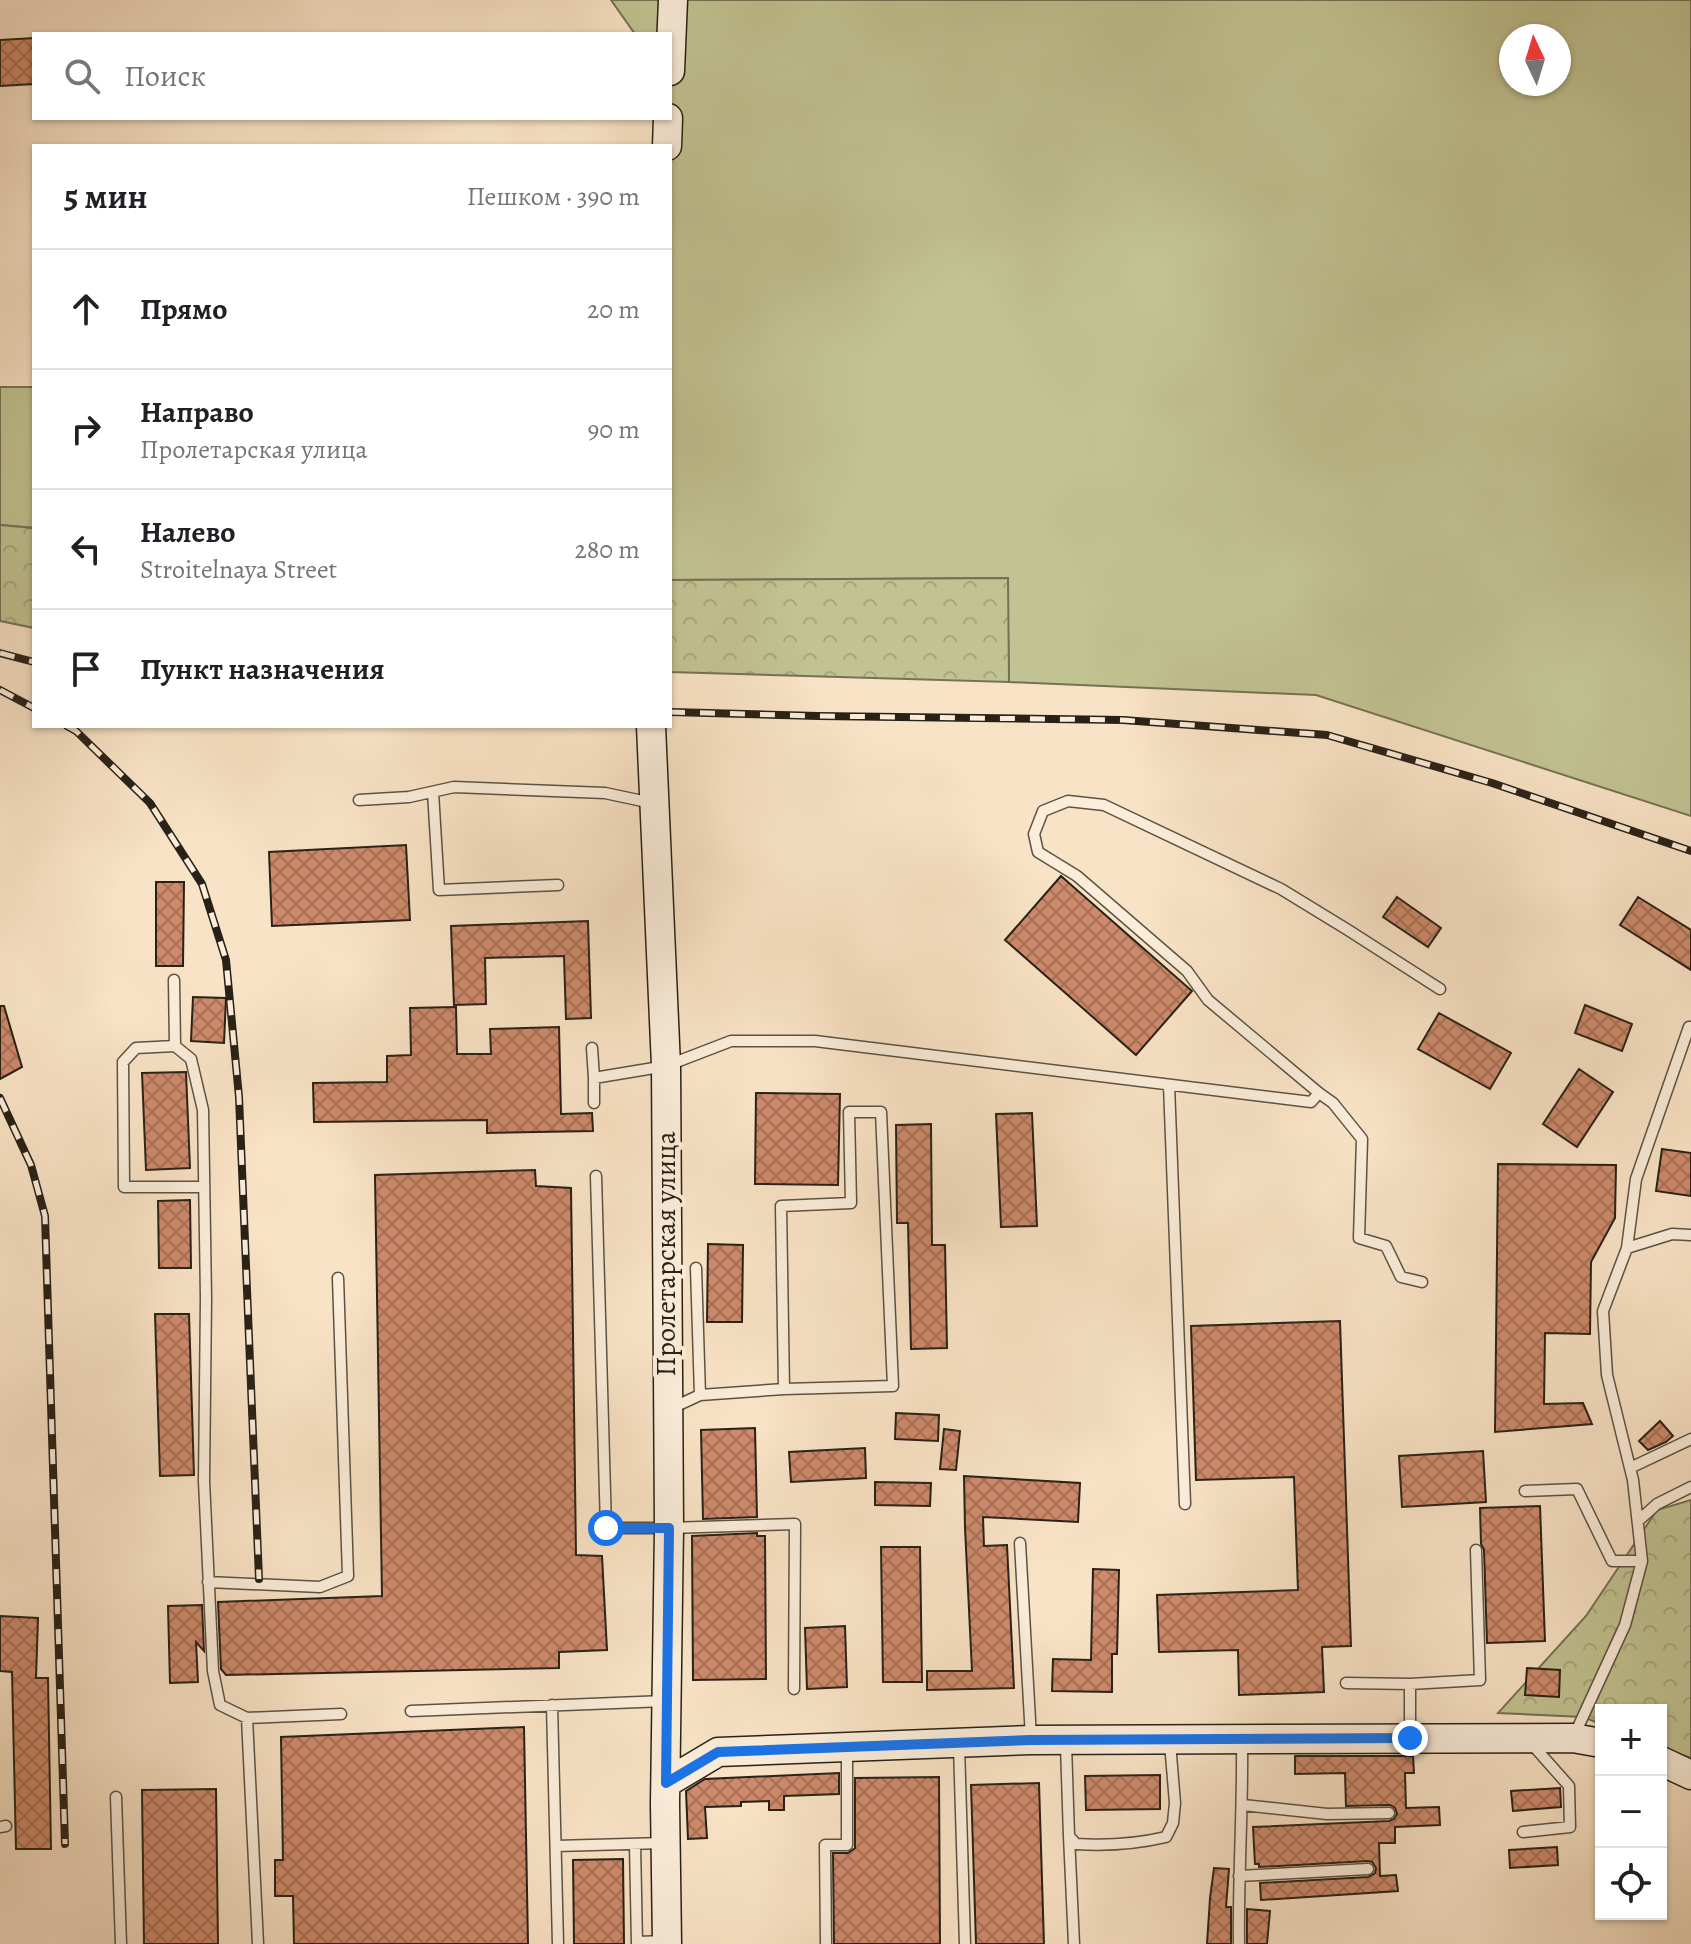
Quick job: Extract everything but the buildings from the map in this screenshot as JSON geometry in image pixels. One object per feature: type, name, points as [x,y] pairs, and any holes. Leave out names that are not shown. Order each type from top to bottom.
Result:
[{"type":"street","points":[[672,32],[673,0]]},
{"type":"street","points":[[667,144],[668,120]]},
{"type":"street","name":"Пролетарская улица","points":[[651,728],[666,1066],[669,1528],[667,1942]]},
{"type":"street","points":[[666,1783],[718,1752],[1031,1740],[1573,1738],[1595,1742]]},
{"type":"street","points":[[1667,1764],[1691,1775]]},
{"type":"lane","points":[[359,800],[409,797],[454,787],[605,793],[654,803]]},
{"type":"lane","points":[[433,792],[439,890],[558,885]]},
{"type":"lane","points":[[1422,1282],[1401,1277],[1386,1246],[1359,1238],[1362,1139],[1333,1103],[1208,1000],[1187,971],[1077,876],[1038,852],[1034,834],[1043,811],[1068,801],[1104,805],[1281,889],[1440,989]]},
{"type":"lane","points":[[174,980],[175,1046]]},
{"type":"lane","points":[[1573,1738],[1625,1625],[1642,1561],[1630,1468],[1607,1375],[1603,1311],[1627,1248],[1636,1179],[1691,1027]]},
{"type":"lane","points":[[594,1078],[666,1066],[731,1041],[815,1041],[1311,1102],[1319,1093]]},
{"type":"lane","points":[[204,1187],[124,1187],[123,1062],[136,1048],[175,1046],[191,1059],[203,1110],[206,1298],[204,1481],[213,1671],[220,1705],[247,1718],[341,1714]]},
{"type":"lane","points":[[592,1048],[594,1103]]},
{"type":"lane","points":[[1169,1085],[1185,1504]]},
{"type":"lane","points":[[667,1411],[700,1395],[893,1386],[881,1112],[849,1112],[851,1203],[781,1206],[784,1389]]},
{"type":"lane","points":[[596,1176],[606,1528],[795,1524],[794,1689]]},
{"type":"lane","points":[[1627,1248],[1672,1234],[1691,1235]]},
{"type":"lane","points":[[696,1268],[700,1395]]},
{"type":"lane","points":[[208,1582],[320,1587],[348,1576],[338,1278]]},
{"type":"lane","points":[[1630,1468],[1691,1439]]},
{"type":"lane","points":[[1638,1521],[1657,1504],[1691,1487]]},
{"type":"lane","points":[[1525,1491],[1577,1489],[1612,1561],[1642,1561]]},
{"type":"lane","points":[[1020,1543],[1031,1740]]},
{"type":"lane","points":[[1346,1683],[1410,1684],[1480,1680],[1476,1550]]},
{"type":"lane","points":[[1410,1684],[1410,1738]]},
{"type":"lane","points":[[411,1711],[667,1701]]},
{"type":"lane","points":[[552,1705],[558,1944]]},
{"type":"lane","points":[[247,1718],[258,1944]]},
{"type":"lane","points":[[1523,1832],[1570,1827],[1569,1786],[1526,1738]]},
{"type":"lane","points":[[1239,1944],[1242,1739]]},
{"type":"lane","points":[[1069,1836],[1076,1844],[1100,1845],[1139,1844],[1166,1837],[1173,1823],[1175,1803],[1170,1743]]},
{"type":"lane","points":[[1066,1745],[1074,1944]]},
{"type":"lane","points":[[959,1746],[965,1944]]},
{"type":"lane","points":[[826,1944],[825,1845],[847,1845],[847,1748]]},
{"type":"lane","points":[[116,1797],[121,1944]]},
{"type":"lane","points":[[1243,1805],[1327,1814],[1389,1813]]},
{"type":"lane","points":[[556,1846],[666,1843]]},
{"type":"lane","points":[[635,1844],[637,1943],[667,1942]]},
{"type":"lane","points":[[1239,1876],[1368,1869]]},
{"type":"green space","points":[[611,0],[1691,0],[1691,816],[1316,695],[1009,682],[1007,578],[672,580],[672,32],[634,32]]},
{"type":"green space","points":[[0,387],[32,387],[32,528],[0,525]]},
{"type":"green space","points":[[0,525],[32,528],[32,628],[0,621]]},
{"type":"green space","points":[[1008,578],[1009,682],[672,672],[672,580]]},
{"type":"green space","points":[[1691,1500],[1691,1758],[1667,1749],[1667,1704],[1595,1704],[1595,1722],[1583,1717],[1498,1713],[1586,1616],[1657,1510]]},
{"type":"railway","points":[[0,653],[32,661]]},
{"type":"railway","points":[[0,690],[32,707]]},
{"type":"railway","points":[[672,712],[1123,720],[1327,735],[1492,783],[1691,851]]},
{"type":"railway","points":[[71,728],[150,803],[202,884],[226,960],[239,1097],[259,1579]]},
{"type":"railway","points":[[0,1098],[31,1165],[45,1216],[65,1844]]},
{"type":"route","points":[[606,1528],[669,1528],[666,1783],[718,1752],[1031,1740],[1410,1738]]}]
